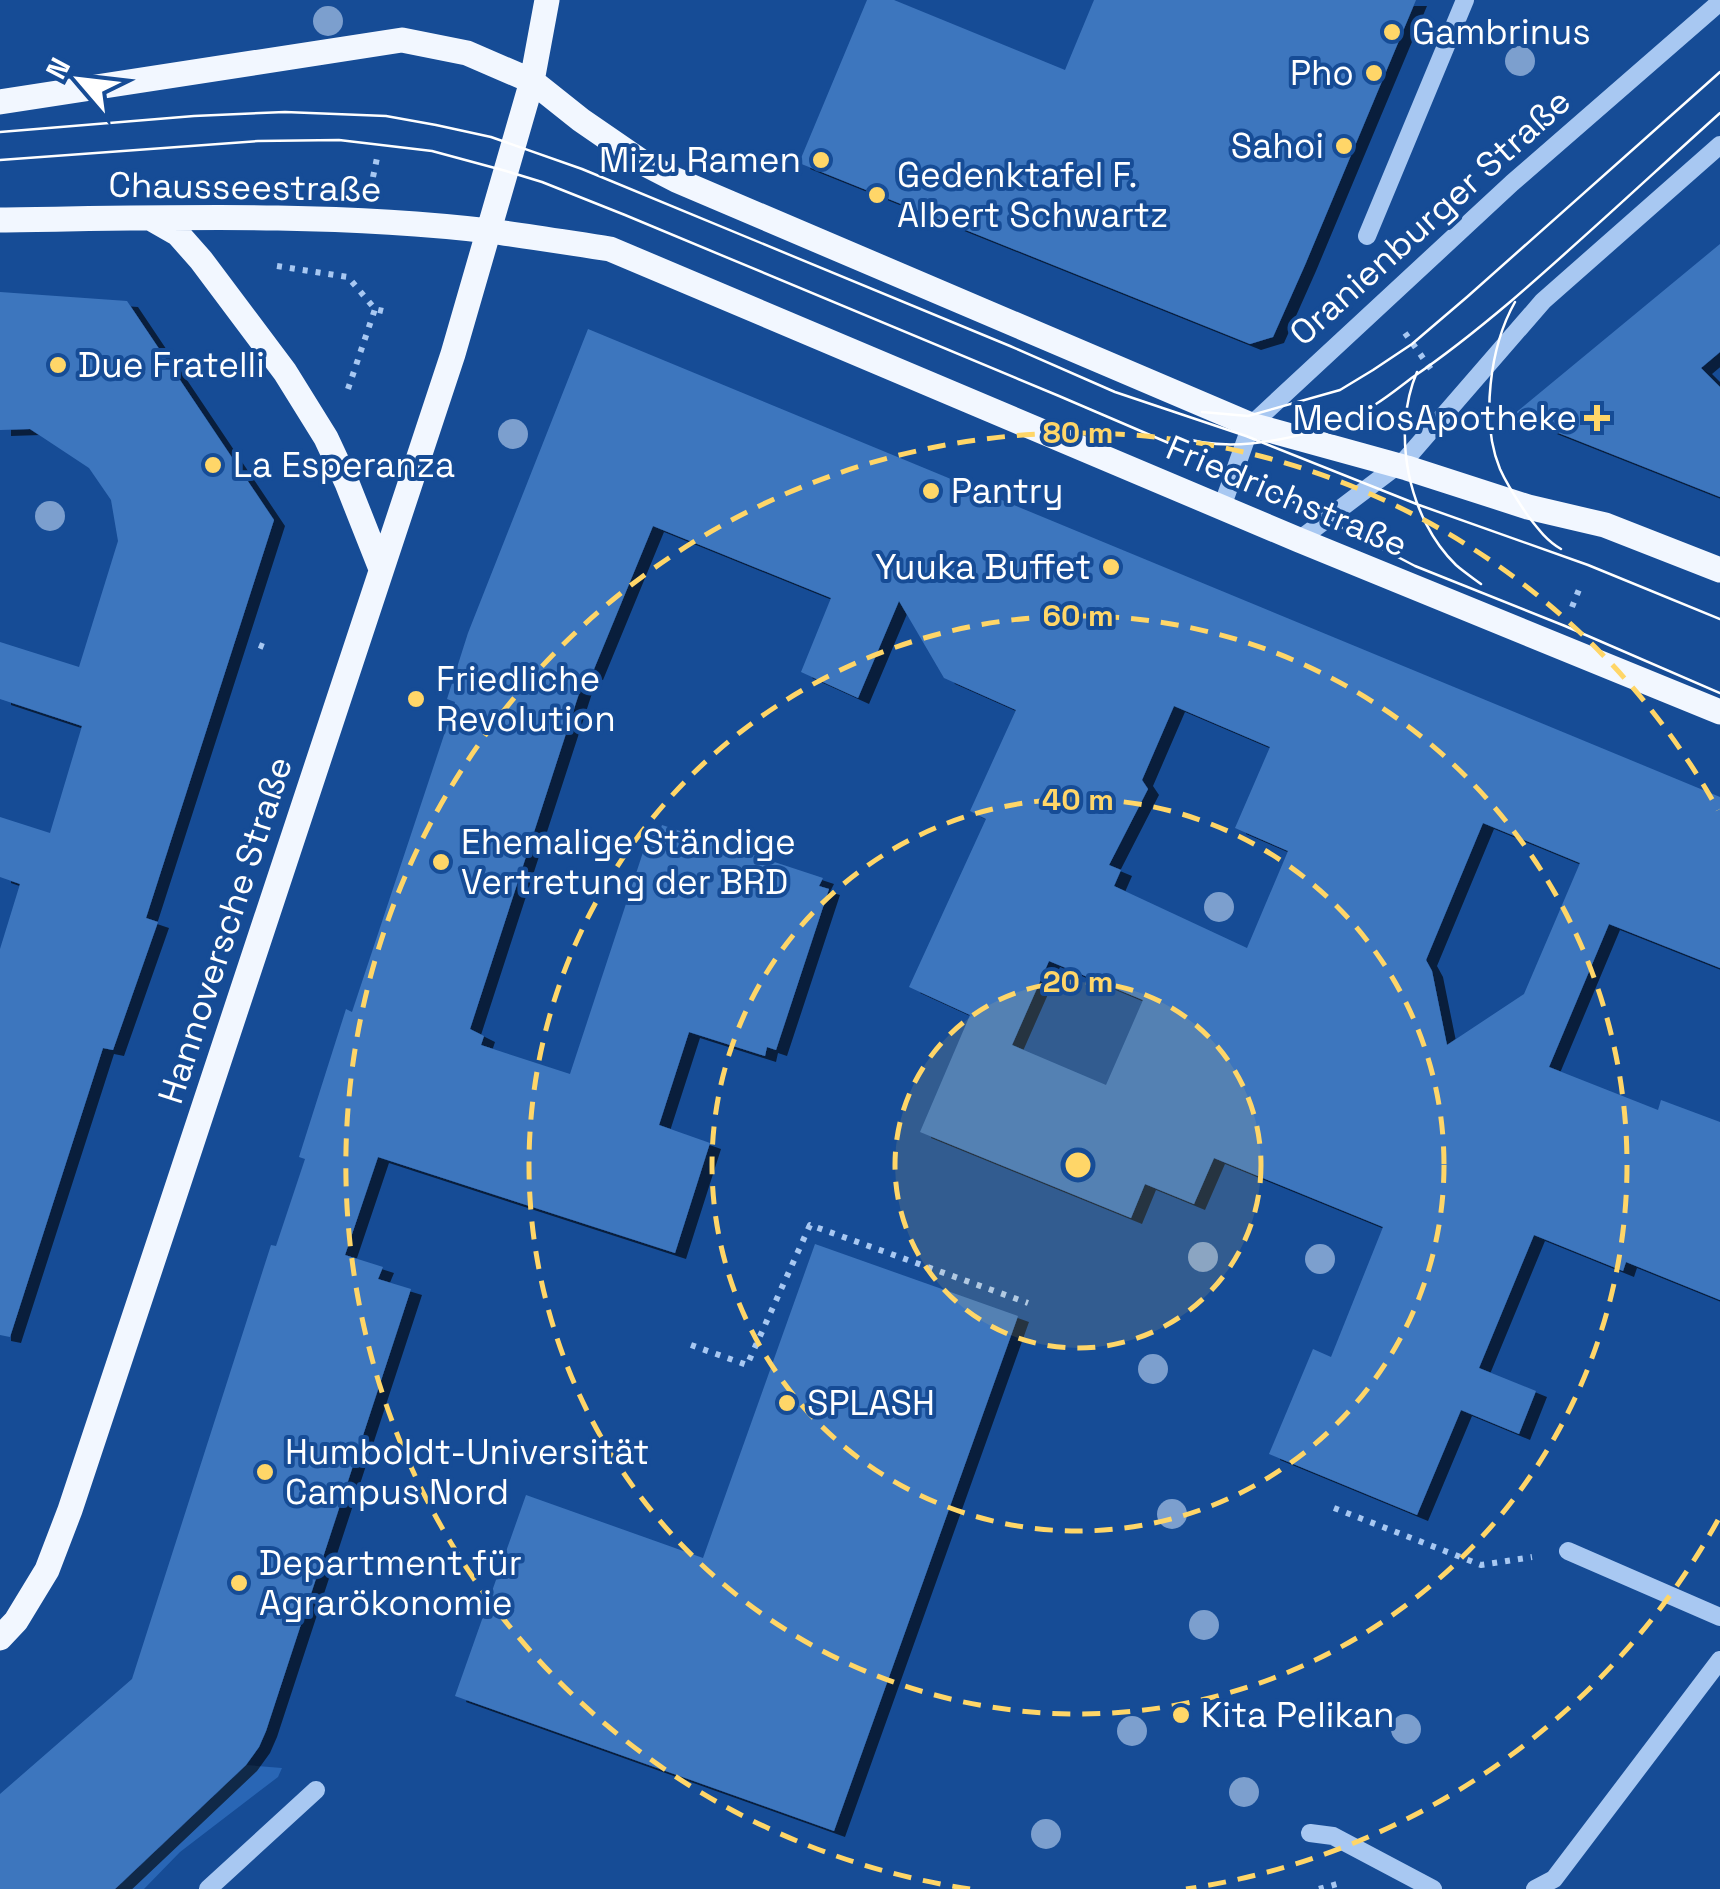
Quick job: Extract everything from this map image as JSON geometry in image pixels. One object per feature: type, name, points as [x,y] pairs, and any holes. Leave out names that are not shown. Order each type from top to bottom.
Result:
[{"type":"main road","name":"Hannoversche Straße","points":[[0,1638],[16,1621],[47,1570],[70,1510],[452,354],[532,81],[547,0]]},
{"type":"main road","points":[[0,102],[402,40],[467,53],[532,81]]},
{"type":"main road","name":"Friedrichstraße","points":[[532,81],[581,120],[645,164],[676,180],[1252,425],[1400,466],[1528,508],[1606,525],[1720,570]]},
{"type":"main road","points":[[150,218],[178,234],[202,260],[285,372],[326,438],[381,570]]},
{"type":"main road","name":"Chausseestraße","points":[[0,220],[324,220],[488,231]]},
{"type":"main road","name":"Friedrichstraße","points":[[488,231],[610,249],[1299,540],[1720,712]]},
{"type":"street","points":[[1367,236],[1465,0]]},
{"type":"street","name":"Oranienburger Straße","points":[[1222,507],[1252,425],[1512,183],[1720,2]]},
{"type":"street","points":[[1299,540],[1400,466],[1543,302],[1720,145]]},
{"type":"street","points":[[1568,1551],[1720,1617]]},
{"type":"street","points":[[1535,1889],[1554,1879],[1720,1660]]},
{"type":"street","points":[[208,1889],[316,1790]]},
{"type":"street","points":[[1310,1833],[1333,1836],[1433,1889]]},
{"type":"path","points":[[274,266],[348,277],[375,310],[387,312]]},
{"type":"path","points":[[334,378],[346,394],[375,310]]},
{"type":"path","points":[[258,645],[269,649]]},
{"type":"path","points":[[691,1345],[747,1364],[810,1225],[1028,1303]]},
{"type":"path","points":[[1334,1508],[1480,1565],[1568,1551]]},
{"type":"shaded area","points":[[246,1765],[282,1768],[278,1777],[180,1852],[144,1889],[115,1889]]},
{"type":"building","points":[[867,0],[894,0],[1065,70],[1094,0],[1416,0],[1273,337],[1250,344],[799,163]]},
{"type":"building","points":[[1720,244],[1720,352],[1701,368],[1720,387],[1720,497],[1513,415]]},
{"type":"building","points":[[0,292],[127,301],[274,520],[146,918],[158,922],[113,1050],[103,1048],[10,1337],[0,1335],[0,949],[20,884],[0,877],[0,817],[50,833],[82,726],[0,699],[0,642],[79,667],[118,541],[111,500],[89,468],[30,429],[0,430]]},
{"type":"building","points":[[588,329],[1720,797],[1720,968],[1609,924],[1549,1067],[1658,1110],[1661,1100],[1720,1122],[1720,1300],[1626,1262],[1623,1271],[1534,1235],[1479,1368],[1536,1391],[1519,1434],[1461,1410],[1417,1515],[1269,1454],[1313,1349],[1331,1357],[1383,1227],[1214,1158],[1194,1204],[1145,1184],[1131,1218],[920,1132],[970,1015],[909,987],[986,819],[970,811],[1016,710],[944,678],[899,601],[858,698],[801,672],[831,598],[653,526],[592,674],[586,672],[470,1029],[484,1036],[481,1045],[570,1074],[650,831],[659,834],[662,825],[823,878],[819,886],[829,889],[776,1050],[767,1047],[765,1056],[689,1032],[659,1125],[710,1143],[675,1253],[378,1157],[345,1255],[383,1267],[378,1279],[411,1289],[259,1747],[246,1765],[115,1889],[0,1889],[0,1794],[132,1679],[271,1245],[276,1246],[305,1159],[299,1157],[346,1009],[352,1012],[455,702],[447,699],[468,633]],"holes":[[[1174,706],[1270,747],[1235,828],[1288,851],[1247,948],[1114,886],[1121,870],[1109,865],[1148,789],[1142,780]],[[1483,823],[1580,863],[1524,994],[1447,1045],[1432,971],[1426,960]],[[1049,961],[1143,1000],[1106,1085],[1012,1045]]]},
{"type":"building","points":[[815,1244],[1018,1316],[834,1831],[455,1696],[526,1495],[703,1558]]},
{"type":"tram line","points":[[1202,412],[1248,416],[1340,390],[1373,370],[1412,344],[1467,297],[1720,72]]},
{"type":"tram line","points":[[0,132],[285,112],[386,116],[491,137],[582,169],[1115,392],[1246,436],[1720,619]]},
{"type":"tram line","points":[[1177,436],[1226,444],[1279,440],[1331,425],[1376,404],[1510,302],[1720,113]]},
{"type":"tram line","points":[[0,160],[258,141],[339,140],[432,151],[542,182],[1234,471],[1415,566],[1720,693]]},
{"type":"tram line","points":[[1515,302],[1494,362],[1490,429],[1503,476],[1513,494],[1547,538],[1561,549]]},
{"type":"tram line","points":[[1417,372],[1405,421],[1405,447],[1416,499],[1439,546],[1481,584]]},
{"type":"place","name":"Gambrinus","points":[[1392,32]]},
{"type":"place","name":"Pho","points":[[1374,73]]},
{"type":"place","name":"Sahoi","points":[[1344,146]]},
{"type":"place","name":"Mizu Ramen","points":[[821,160]]},
{"type":"place","name":"Gedenktafel F. Albert Schwartz","points":[[877,195]]},
{"type":"place","name":"Due Fratelli","points":[[58,365]]},
{"type":"place","name":"MediosApotheke","points":[[1597,418]]},
{"type":"place","name":"La Esperanza","points":[[213,465]]},
{"type":"place","name":"Pantry","points":[[931,491]]},
{"type":"place","name":"Yuuka Buffet","points":[[1111,567]]},
{"type":"place","name":"Friedliche Revolution","points":[[416,699]]},
{"type":"place","name":"Ehemalige Ständige Vertretung der BRD","points":[[441,862]]},
{"type":"place","name":"SPLASH","points":[[787,1403]]},
{"type":"place","name":"Humboldt-Universität Campus Nord","points":[[265,1472]]},
{"type":"place","name":"Department für Agrarökonomie","points":[[239,1583]]},
{"type":"place","name":"Kita Pelikan","points":[[1181,1715]]}]
